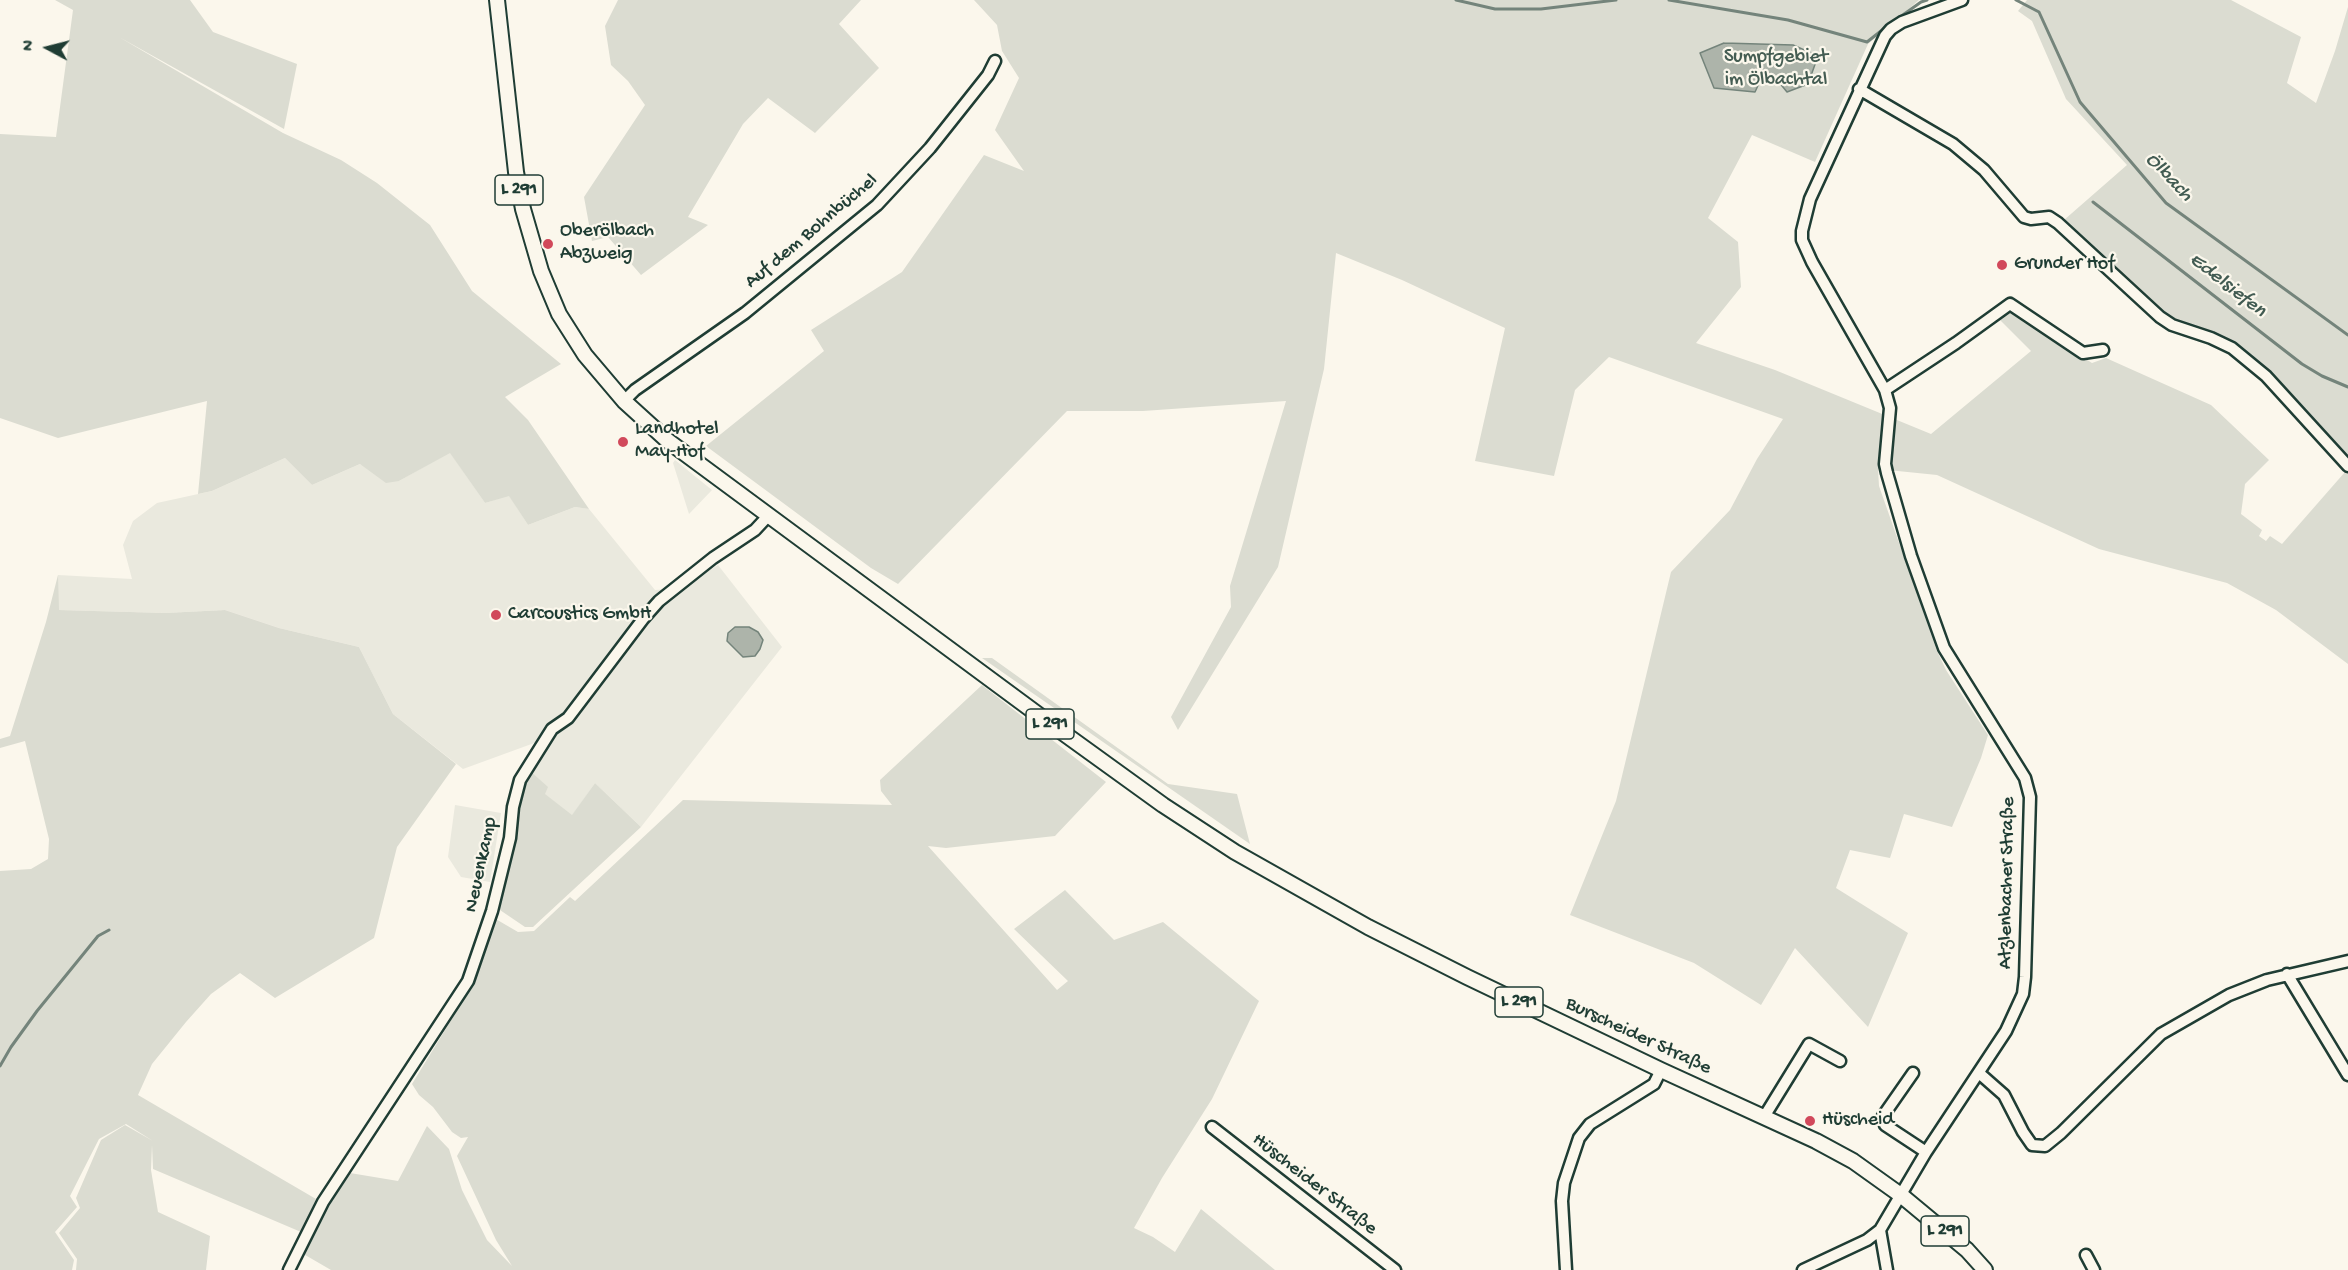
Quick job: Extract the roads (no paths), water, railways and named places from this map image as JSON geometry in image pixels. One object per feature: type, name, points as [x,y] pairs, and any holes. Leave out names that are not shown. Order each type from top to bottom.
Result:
[{"type":"main road","name":"L 291","points":[[497,0],[516,171],[523,209],[533,249],[551,296],[569,331],[585,355],[624,401],[668,441],[768,516]]},
{"type":"main road","name":"Burscheider Straße","points":[[768,516],[1135,785],[1255,865],[1368,927],[1853,1161],[1902,1196],[1967,1250],[1986,1270]]},
{"type":"street","name":"Atzlenbacher Straße","points":[[1880,1230],[1926,1152],[2006,1032],[2023,994],[2030,797],[2025,778],[1944,648],[1911,556],[1885,464],[1890,408],[1885,390],[1812,262],[1802,240],[1804,214],[1810,199],[1885,36],[1891,29],[1926,12],[1962,0]]},
{"type":"street","name":"Auf dem Bohnbüchel","points":[[624,401],[635,390],[745,313],[877,205],[930,148],[988,75],[994,61]]},
{"type":"street","points":[[1859,89],[1953,144],[1984,170],[2024,217],[2031,219],[2049,217],[2058,223],[2160,317],[2172,325],[2211,338],[2232,348],[2266,376],[2348,466]]},
{"type":"street","points":[[1885,390],[2010,304],[2083,353],[2103,350]]},
{"type":"street","name":"Neuenkamp","points":[[289,1270],[323,1202],[468,981],[492,911],[510,838],[513,807],[520,780],[552,729],[568,718],[659,601],[713,558],[755,530],[768,516]]},
{"type":"street","points":[[1979,1073],[2004,1095],[2032,1145],[2045,1146],[2161,1034],[2229,995],[2287,974],[2348,961]]},
{"type":"street","points":[[2287,974],[2348,1075]]},
{"type":"street","points":[[1764,1117],[1809,1044],[1840,1061]]},
{"type":"street","points":[[1566,1270],[1562,1201],[1564,1183],[1579,1138],[1590,1124],[1654,1084],[1661,1070]]},
{"type":"street","points":[[1913,1073],[1883,1116],[1885,1125],[1926,1152]]},
{"type":"street","name":"Hüscheider Straße","points":[[1212,1128],[1395,1270]]},
{"type":"street","points":[[1803,1270],[1867,1240],[1880,1230],[1887,1270]]},
{"type":"street","points":[[2086,1255],[2094,1270]]},
{"type":"waterway","name":"Ölbach","points":[[1456,0],[1495,9],[1541,9],[1616,0]]},
{"type":"waterway","name":"Ölbach","points":[[1669,0],[1788,20],[1867,42],[1886,27]]},
{"type":"waterway","name":"Ölbach","points":[[1893,22],[1927,0]]},
{"type":"waterway","name":"Ölbach","points":[[2016,0],[2039,12],[2080,102],[2166,203],[2348,335]]},
{"type":"waterway","name":"Edelsiefen","points":[[2093,202],[2302,364],[2348,387]]},
{"type":"waterway","points":[[0,1066],[37,1011],[98,936],[109,930]]},
{"type":"place","name":"Oberölbach Abzweig","points":[[548,244]]},
{"type":"place","name":"Grunder Hof","points":[[2002,265]]},
{"type":"place","name":"Landhotel May-Hof","points":[[623,442]]},
{"type":"place","name":"Carcoustics GmbH","points":[[496,615]]},
{"type":"place","name":"Hüscheid","points":[[1810,1121]]},
{"type":"park label","name":"Sumpfgebiet im Ölbachtal","points":[[1776,70]]}]
